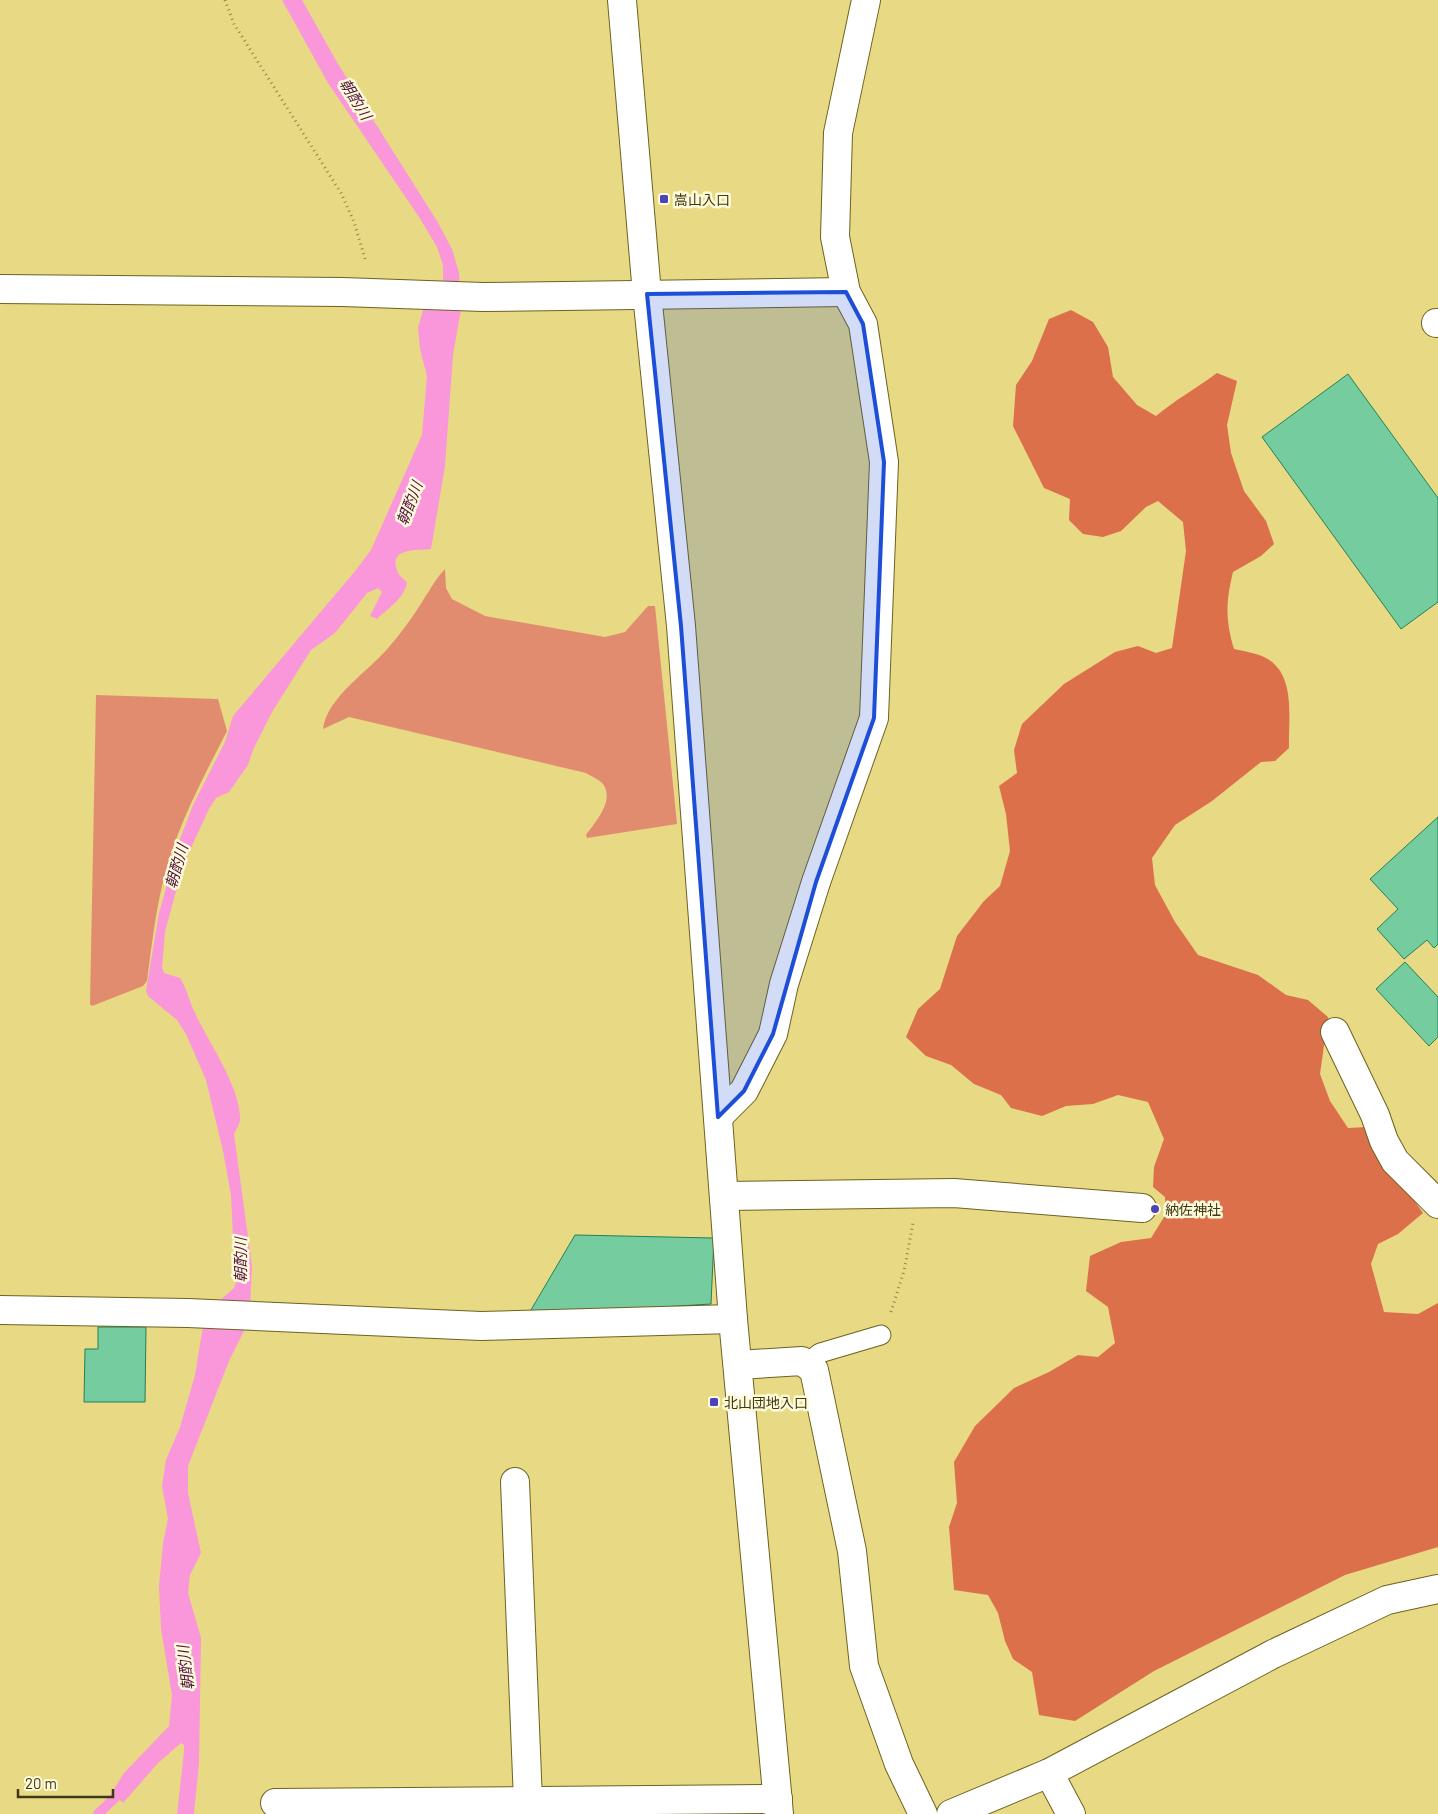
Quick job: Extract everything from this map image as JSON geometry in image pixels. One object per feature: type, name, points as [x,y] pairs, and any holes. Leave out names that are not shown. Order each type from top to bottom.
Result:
[{"type":"street","points":[[276,1803],[528,1801],[778,1807],[733,1319],[681,626],[647,294],[622,0]]},
{"type":"street","points":[[718,1117],[744,1091],[773,1034],[784,984],[816,882],[874,718],[884,462],[862,324],[846,292],[835,236],[838,133],[866,0]]},
{"type":"street","points":[[0,289],[484,297],[846,292]]},
{"type":"street","points":[[1335,1032],[1375,1115],[1384,1142],[1395,1161],[1438,1204]]},
{"type":"street","points":[[724,1196],[954,1193],[1142,1208]]},
{"type":"street","points":[[0,1310],[188,1313],[273,1319],[481,1326],[733,1319]]},
{"type":"street","points":[[738,1366],[802,1361],[807,1362],[816,1374],[852,1551],[864,1666],[899,1764],[923,1814]]},
{"type":"street","points":[[514,1482],[528,1801]]},
{"type":"street","points":[[952,1814],[1049,1773],[1282,1650],[1387,1600],[1438,1589]]},
{"type":"street","points":[[1049,1773],[1071,1814]]},
{"type":"lane","points":[[807,1362],[820,1353],[876,1336]]},
{"type":"path","points":[[225,0],[234,24],[341,193],[354,222],[369,276],[378,294]]},
{"type":"path","points":[[876,1336],[896,1303],[918,1193]]},
{"type":"highlighted area","points":[[846,292],[863,324],[884,462],[874,718],[816,882],[773,1034],[744,1091],[718,1117],[681,626],[647,294]]},
{"type":"shaded area","points":[[1071,310],[1093,322],[1108,347],[1113,377],[1137,405],[1156,416],[1217,373],[1237,381],[1227,425],[1231,453],[1244,491],[1266,521],[1274,544],[1261,556],[1233,572],[1228,601],[1229,628],[1234,649],[1264,657],[1275,664],[1282,674],[1289,697],[1289,748],[1275,761],[1261,762],[1212,801],[1175,825],[1152,858],[1155,885],[1175,922],[1198,955],[1258,975],[1286,995],[1308,1000],[1328,1017],[1320,1074],[1330,1101],[1348,1128],[1367,1127],[1379,1162],[1401,1182],[1423,1213],[1398,1234],[1378,1244],[1371,1264],[1384,1312],[1418,1314],[1438,1303],[1438,1547],[1345,1575],[1154,1671],[1075,1721],[1039,1715],[1032,1672],[1013,1659],[1005,1641],[998,1613],[988,1595],[954,1590],[949,1527],[957,1503],[954,1462],[975,1426],[1014,1388],[1049,1372],[1078,1355],[1098,1357],[1115,1343],[1108,1307],[1086,1291],[1090,1256],[1121,1242],[1151,1238],[1166,1214],[1165,1197],[1153,1187],[1154,1167],[1164,1139],[1148,1102],[1118,1095],[1093,1104],[1066,1106],[1042,1116],[1011,1108],[1001,1095],[974,1084],[951,1065],[926,1056],[906,1037],[918,1009],[940,989],[957,936],[984,901],[1000,886],[1010,851],[1006,814],[999,786],[1017,773],[1014,750],[1022,724],[1064,684],[1115,652],[1138,646],[1156,653],[1172,648],[1186,551],[1183,522],[1158,501],[1146,507],[1121,531],[1103,537],[1083,534],[1069,520],[1070,499],[1044,488],[1013,426],[1016,385],[1032,361],[1049,319]]},
{"type":"shaded area","points":[[445,569],[446,588],[452,599],[485,616],[605,637],[625,632],[648,606],[655,606],[677,824],[587,838],[586,835],[602,811],[607,797],[603,784],[586,773],[349,717],[323,729],[326,717],[340,695],[394,641]]},
{"type":"shaded area","points":[[96,695],[218,699],[227,731],[192,802],[168,862],[157,912],[147,981],[143,986],[92,1006],[90,1004]]},
{"type":"water","name":"朝酌川","points":[[282,0],[302,0],[338,64],[437,221],[452,249],[459,273],[461,309],[453,355],[445,466],[431,549],[407,551],[397,557],[395,562],[397,570],[407,583],[399,599],[377,619],[370,616],[382,592],[378,588],[367,593],[335,633],[311,650],[272,712],[253,750],[248,765],[229,792],[216,798],[209,809],[183,865],[165,932],[162,968],[164,973],[180,978],[195,1013],[229,1077],[238,1103],[240,1120],[234,1134],[252,1266],[250,1308],[246,1327],[229,1361],[188,1466],[188,1493],[201,1553],[190,1575],[188,1593],[201,1638],[199,1763],[194,1814],[177,1814],[184,1752],[184,1745],[181,1743],[158,1763],[123,1803],[112,1792],[124,1773],[169,1726],[172,1695],[161,1629],[159,1586],[163,1543],[168,1519],[162,1486],[166,1460],[180,1427],[195,1375],[203,1326],[217,1303],[234,1288],[239,1275],[240,1262],[233,1239],[231,1195],[223,1151],[206,1080],[186,1034],[177,1020],[148,996],[146,991],[159,913],[179,842],[193,805],[225,742],[233,716],[371,550],[422,435],[427,376],[420,349],[418,328],[424,307],[443,282],[443,265],[437,247],[419,217],[328,83]]},
{"type":"building","points":[[1348,374],[1438,498],[1438,602],[1401,629],[1262,437]]},
{"type":"building","points":[[1438,817],[1438,944],[1434,948],[1427,940],[1404,959],[1377,929],[1398,909],[1370,879]]},
{"type":"building","points":[[1405,962],[1438,997],[1438,1037],[1429,1046],[1376,989]]},
{"type":"building","points":[[575,1235],[714,1238],[711,1304],[528,1315]]},
{"type":"building","points":[[98,1327],[146,1327],[145,1402],[84,1402],[85,1349],[98,1349]]},
{"type":"waterway","points":[[98,1814],[126,1787]]},
{"type":"place","name":"嵩山入口","points":[[664,199]]},
{"type":"place","name":"納佐神社","points":[[1155,1209]]},
{"type":"place","name":"北山団地入口","points":[[714,1402]]}]
